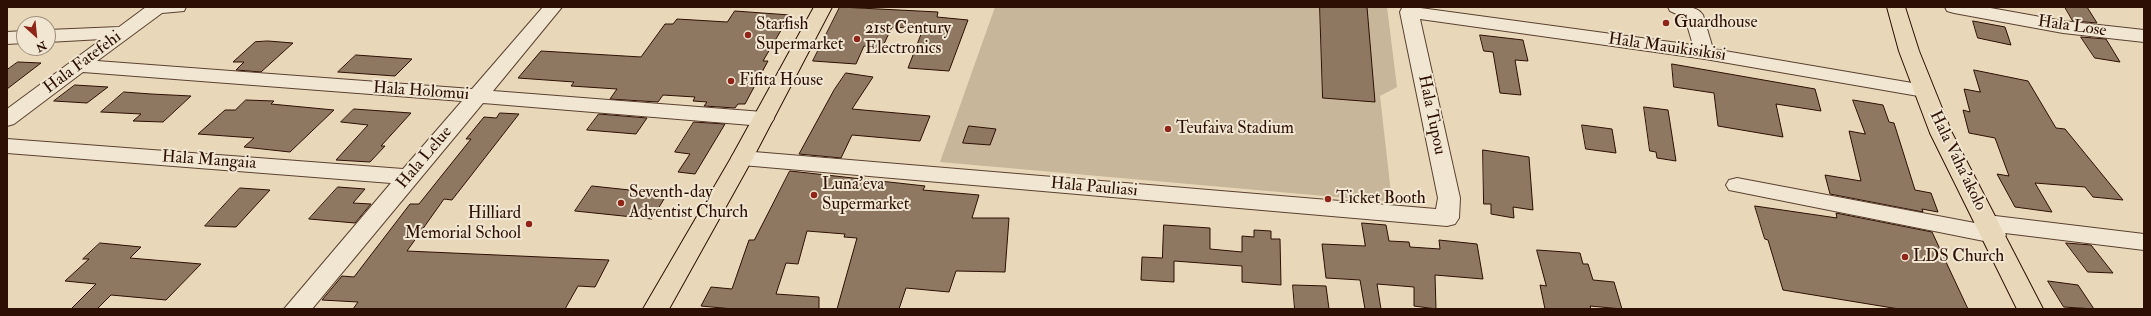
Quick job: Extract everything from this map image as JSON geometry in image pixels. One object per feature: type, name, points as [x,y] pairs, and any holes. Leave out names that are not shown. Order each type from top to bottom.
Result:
[{"type":"main road","points":[[656,309],[742,158],[823,7]]},
{"type":"main road","name":"Hala Vaha'akolo","points":[[1896,7],[1909,52],[1941,133],[2030,309]]},
{"type":"street","points":[[158,7],[177,7]]},
{"type":"street","name":"Hala Fatefehi","points":[[7,119],[158,7]]},
{"type":"street","name":"Hala Lelue","points":[[297,309],[553,7]]},
{"type":"street","points":[[1677,7],[1698,11],[1705,53]]},
{"type":"street","name":"Hala Lose","points":[[1954,7],[2063,27],[2144,36]]},
{"type":"street","name":"Hala Mauikisikisi","points":[[1409,12],[1705,53],[1924,91]]},
{"type":"street","name":"Hala Tupou","points":[[1409,12],[1449,198],[1447,218]]},
{"type":"street","points":[[56,36],[125,32]]},
{"type":"street","name":"Hala Holomui","points":[[80,66],[763,119]]},
{"type":"street","name":"Hala Mangaia","points":[[7,146],[410,177]]},
{"type":"street","name":"Hala Pauliasi","points":[[742,158],[1447,218]]},
{"type":"street","points":[[1737,185],[1990,229],[2144,242]]},
{"type":"shaded area","name":"Teufaiva Stadium","points":[[995,7],[1387,7],[1397,87],[1380,96],[1392,202],[940,162]]},
{"type":"building","points":[[840,7],[938,12],[937,17],[968,20],[949,71],[908,68],[923,29],[892,27],[882,48],[864,46],[856,64],[813,61]]},
{"type":"building","points":[[1320,7],[1367,7],[1375,102],[1323,98]]},
{"type":"building","points":[[2065,7],[2087,7],[2097,23],[2073,21]]},
{"type":"building","points":[[735,11],[790,15],[763,61],[768,61],[745,104],[738,104],[735,108],[704,106],[707,102],[693,101],[695,97],[663,95],[658,102],[610,99],[617,89],[571,86],[574,82],[518,78],[541,51],[641,57],[665,24],[673,24],[677,19],[727,22]]},
{"type":"building","points":[[1973,21],[2005,27],[2011,45],[1978,38]]},
{"type":"building","points":[[1480,35],[1523,40],[1528,61],[1515,60],[1521,95],[1500,93],[1493,52],[1484,51]]},
{"type":"building","points":[[2081,37],[2106,39],[2120,62],[2095,58]]},
{"type":"building","points":[[268,41],[293,43],[261,72],[236,70],[244,62],[233,62],[255,42]]},
{"type":"building","points":[[356,55],[412,59],[395,76],[338,72]]},
{"type":"building","points":[[18,62],[41,63],[7,89],[7,70]]},
{"type":"building","points":[[1672,64],[1815,89],[1821,111],[1776,104],[1783,137],[1718,126],[1714,93],[1674,87]]},
{"type":"building","points":[[1974,70],[2028,81],[2056,128],[2065,129],[2123,200],[2093,197],[2085,187],[2035,183],[2052,212],[2015,207],[1997,174],[2009,176],[1995,138],[1969,133],[1963,110],[1970,112],[1964,89],[1980,92]]},
{"type":"building","points":[[846,73],[873,77],[852,109],[930,116],[920,141],[852,135],[841,158],[799,154],[834,90]]},
{"type":"building","points":[[75,85],[108,87],[87,103],[54,101]]},
{"type":"building","points":[[124,92],[191,96],[163,122],[133,121],[141,114],[101,112]]},
{"type":"building","points":[[246,100],[274,101],[271,104],[334,110],[290,152],[244,147],[254,138],[198,134],[225,110],[235,110]]},
{"type":"building","points":[[1853,100],[1883,105],[1889,122],[1894,123],[1915,190],[1931,193],[1938,212],[1922,209],[1923,212],[1830,194],[1825,175],[1861,181],[1849,131],[1865,134]]},
{"type":"building","points":[[1644,107],[1668,110],[1676,161],[1657,158],[1656,152],[1650,151]]},
{"type":"building","points":[[354,109],[411,113],[381,146],[385,146],[370,162],[336,160],[368,125],[341,122]]},
{"type":"building","points":[[500,113],[519,114],[452,200],[444,199],[407,251],[609,260],[595,287],[578,286],[565,309],[353,309],[358,302],[322,300],[342,276],[354,277],[410,204],[419,204],[471,139],[466,139],[484,117],[496,118]]},
{"type":"building","points":[[599,114],[647,118],[636,134],[587,130]]},
{"type":"building","points":[[694,122],[725,124],[695,174],[678,172],[690,154],[675,152]]},
{"type":"building","points":[[1582,125],[1612,129],[1616,153],[1586,149]]},
{"type":"building","points":[[969,126],[996,129],[990,145],[963,143]]},
{"type":"building","points":[[1483,150],[1529,157],[1533,210],[1513,207],[1514,218],[1491,214],[1491,204],[1484,204]]},
{"type":"building","points":[[790,171],[925,186],[923,190],[979,195],[972,218],[1009,218],[1005,272],[956,271],[949,292],[906,288],[899,309],[837,309],[857,238],[844,237],[845,234],[807,231],[798,264],[786,263],[776,294],[819,297],[819,309],[733,309],[701,306],[711,287],[732,289],[749,240],[754,240]]},
{"type":"building","name":"Seventh-day Adventist Church","points":[[592,186],[667,194],[652,219],[575,211]]},
{"type":"building","points":[[338,187],[365,189],[353,203],[371,204],[355,223],[309,219]]},
{"type":"building","points":[[240,188],[270,190],[236,227],[205,226]]},
{"type":"building","name":"LDS Church","points":[[1755,206],[1837,218],[1836,213],[1932,232],[1968,309],[1899,309],[1783,290],[1768,240],[1765,239]]},
{"type":"building","points":[[1362,223],[1386,225],[1389,241],[1409,242],[1410,247],[1440,249],[1439,240],[1477,244],[1483,279],[1435,275],[1436,309],[1414,306],[1414,287],[1377,284],[1381,309],[1365,309],[1360,280],[1326,278],[1322,244],[1365,246]]},
{"type":"building","points":[[1164,225],[1210,228],[1210,249],[1242,252],[1242,236],[1254,237],[1254,230],[1271,231],[1271,239],[1280,239],[1281,285],[1242,282],[1242,266],[1174,261],[1174,282],[1141,280],[1142,257],[1162,258]]},
{"type":"building","points":[[100,243],[141,247],[130,258],[201,264],[166,300],[111,295],[97,309],[71,309],[96,284],[65,281],[89,259],[83,259]]},
{"type":"building","points":[[2066,243],[2091,245],[2113,273],[2088,272]]},
{"type":"building","points":[[1537,250],[1580,253],[1583,264],[1588,264],[1593,280],[1614,282],[1622,309],[1590,306],[1591,309],[1545,309],[1540,285],[1546,286]]},
{"type":"building","points":[[2048,281],[2078,285],[2094,309],[2064,307]]},
{"type":"building","points":[[1293,285],[1326,286],[1329,309],[1295,309]]},
{"type":"place","name":"Guardhouse","points":[[1666,23]]},
{"type":"place","name":"Starfish Supermarket","points":[[748,35]]},
{"type":"place","name":"21st Century Electronics","points":[[857,39]]},
{"type":"place","name":"Fifita House","points":[[731,81]]},
{"type":"place","name":"Teufaiva Stadium","points":[[1168,129]]},
{"type":"place","name":"Luna'eva Supermarket","points":[[814,195]]},
{"type":"place","name":"Ticket Booth","points":[[1328,199]]},
{"type":"place","name":"Seventh-day Adventist Church","points":[[621,203]]},
{"type":"place","name":"Hilliard Memorial School","points":[[529,224]]},
{"type":"place","name":"LDS Church","points":[[1905,257]]}]
